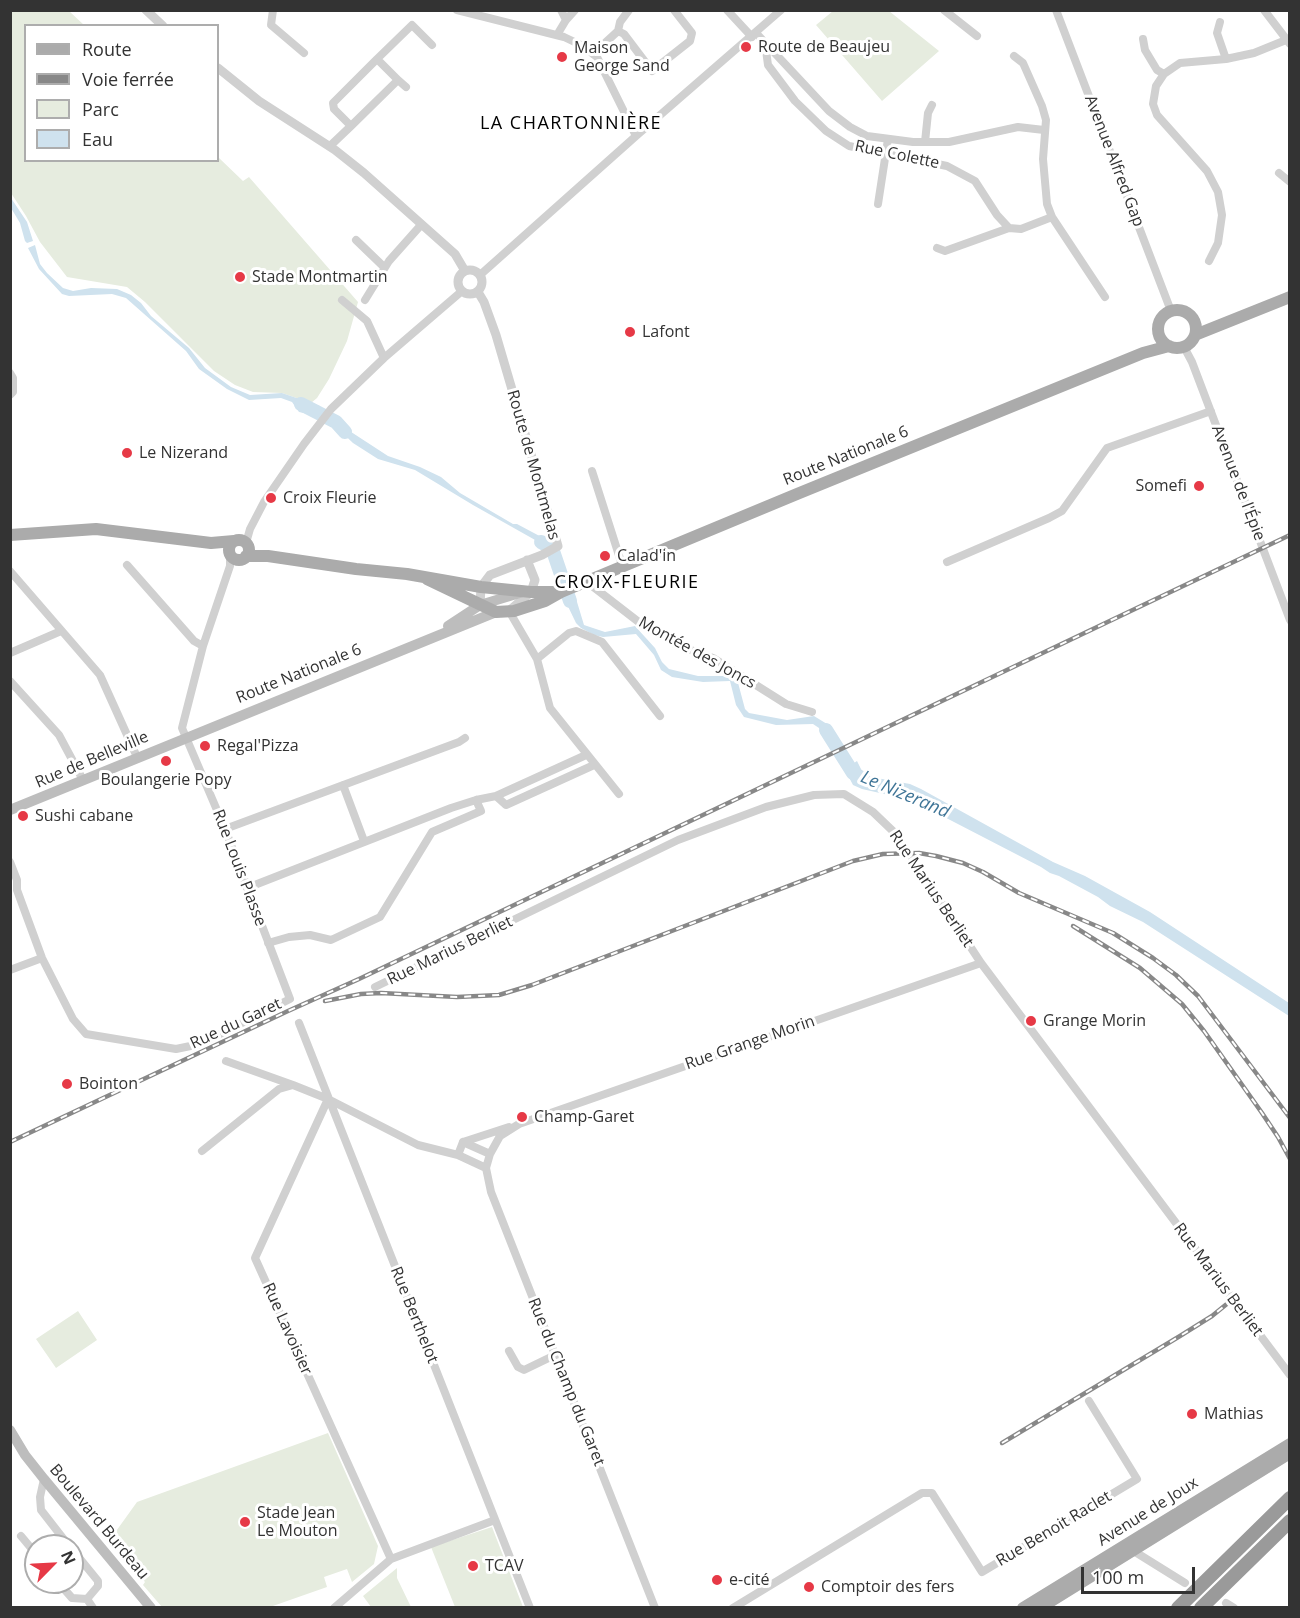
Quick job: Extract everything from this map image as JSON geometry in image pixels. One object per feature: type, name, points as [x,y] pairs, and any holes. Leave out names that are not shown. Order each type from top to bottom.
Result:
[{"type":"highway","points":[[1178,1608],[1290,1498]]},
{"type":"highway","points":[[1201,1608],[1290,1521]]},
{"type":"main road","points":[[1195,329],[1220,323],[1290,297]]},
{"type":"main road","points":[[1171,311],[1183,311],[1192,318],[1195,329],[1189,344],[1173,348],[1161,339],[1159,323],[1171,311]]},
{"type":"main road","name":"Route Nationale 6","points":[[1143,353],[1159,334]]},
{"type":"main road","name":"Route Nationale 6","points":[[186,738],[496,612],[509,611],[545,601],[561,592],[797,494],[1143,353],[1168,346]]},
{"type":"main road","points":[[10,535],[96,529],[211,543],[268,556],[527,592]]},
{"type":"main road","points":[[427,579],[496,612]]},
{"type":"main road","name":"Route Nationale 6","points":[[425,641],[480,605],[527,592],[561,592]]},
{"type":"main road","name":"Rue de Belleville","points":[[10,810],[186,738]]},
{"type":"main road","name":"Boulevard Burdeau","points":[[10,1419],[10,1428],[25,1455],[151,1608]]},
{"type":"main road","name":"Boulevard Burdeau","points":[[10,1442],[25,1455]]},
{"type":"main road","name":"Avenue de Joux","points":[[1023,1608],[1130,1547],[1216,1494],[1290,1444]]},
{"type":"main road","name":"Avenue de Joux","points":[[1216,1494],[1290,1454]]},
{"type":"main road","name":"Avenue de Joux","points":[[1040,1608],[1130,1547]]},
{"type":"street","points":[[146,10],[161,24]]},
{"type":"street","points":[[273,10],[271,26],[303,53]]},
{"type":"street","points":[[457,10],[557,35],[582,46],[597,57],[636,135]]},
{"type":"street","points":[[561,10],[566,20]]},
{"type":"street","points":[[557,35],[575,10]]},
{"type":"street","points":[[593,54],[618,31],[620,22],[629,10]]},
{"type":"street","points":[[618,31],[624,34],[652,71],[690,41],[692,33],[674,10]]},
{"type":"street","points":[[727,10],[765,43],[829,111],[850,127],[867,136],[949,142],[1018,127],[1044,130]]},
{"type":"street","points":[[480,275],[636,135],[781,10]]},
{"type":"street","points":[[944,10],[977,36]]},
{"type":"street","name":"Avenue Alfred Gap","points":[[1056,10],[1171,311]]},
{"type":"street","points":[[1209,261],[1218,243],[1222,215],[1218,192],[1207,171],[1157,116],[1153,104],[1156,86],[1164,74],[1180,63],[1226,59],[1288,42],[1264,10]]},
{"type":"street","points":[[1220,22],[1217,33],[1226,59]]},
{"type":"street","points":[[351,126],[334,109],[333,103],[377,59],[412,25],[432,45]]},
{"type":"street","points":[[1143,39],[1145,50],[1157,70],[1164,74]]},
{"type":"street","name":"Rue Colette","points":[[765,43],[768,65],[795,101],[826,130],[849,146],[947,166],[975,181],[1009,228]]},
{"type":"street","points":[[1014,56],[1023,63],[1046,120],[1043,159],[1047,204],[1052,217],[1105,297]]},
{"type":"street","points":[[377,59],[406,87]]},
{"type":"street","points":[[219,69],[259,100],[330,146],[395,199],[455,254],[465,272]]},
{"type":"street","points":[[330,146],[398,80]]},
{"type":"street","points":[[925,142],[928,113],[932,105]]},
{"type":"street","points":[[878,204],[888,139]]},
{"type":"street","points":[[1279,173],[1290,183]]},
{"type":"street","points":[[938,248],[945,251],[1009,228],[1021,229],[1052,217]]},
{"type":"street","points":[[365,300],[384,267],[421,225]]},
{"type":"street","points":[[356,240],[384,267]]},
{"type":"street","points":[[473,271],[480,275],[482,285],[478,292],[470,295],[462,291],[458,280],[465,272],[473,271]]},
{"type":"street","points":[[186,738],[182,728],[203,646],[238,551],[264,502],[331,409],[384,358],[462,291]]},
{"type":"street","name":"Route de Montmelas","points":[[478,292],[496,335],[558,546],[542,555],[490,575],[481,587]]},
{"type":"street","points":[[342,300],[367,321],[384,358]]},
{"type":"street","name":"Avenue de l'Épie","points":[[1184,347],[1192,362],[1290,620]]},
{"type":"street","points":[[10,373],[13,378],[13,392],[10,395]]},
{"type":"street","points":[[947,562],[1049,519],[1062,511],[1107,448],[1211,411]]},
{"type":"street","points":[[592,471],[623,568]]},
{"type":"street","points":[[527,561],[535,580],[509,611],[537,659],[550,708],[619,794]]},
{"type":"street","points":[[127,565],[194,642],[203,646]]},
{"type":"street","points":[[10,571],[100,675],[137,757]]},
{"type":"street","name":"Montée des Joncs","points":[[587,582],[640,623],[677,645],[713,658],[786,704],[812,712]]},
{"type":"street","points":[[480,605],[481,587]]},
{"type":"street","points":[[10,652],[61,631]]},
{"type":"street","points":[[537,659],[569,633],[576,631],[602,642],[660,716]]},
{"type":"street","points":[[10,681],[59,735],[83,780]]},
{"type":"street","name":"Rue Louis Plasse","points":[[186,738],[225,830],[290,999]]},
{"type":"street","points":[[225,830],[465,738]]},
{"type":"street","points":[[247,888],[364,841],[476,800],[496,796],[586,755]]},
{"type":"street","points":[[496,796],[506,806],[594,765]]},
{"type":"street","points":[[344,785],[364,841]]},
{"type":"street","name":"Rue Marius Berliet","points":[[375,987],[678,840],[766,807],[814,795],[844,794],[873,812],[897,835],[981,963],[1290,1375]]},
{"type":"street","points":[[268,943],[289,937],[310,935],[331,940],[380,917],[432,832],[481,811],[476,800]]},
{"type":"street","name":"Rue du Garet","points":[[10,861],[17,880],[17,890],[42,958],[73,1019],[86,1034],[177,1049],[200,1044],[290,999]]},
{"type":"street","points":[[10,970],[42,958]]},
{"type":"street","name":"Rue Grange Morin","points":[[464,1142],[981,963]]},
{"type":"street","name":"Rue Berthelot","points":[[299,1023],[530,1608]]},
{"type":"street","points":[[226,1061],[328,1099],[418,1145],[458,1155],[486,1168]]},
{"type":"street","points":[[202,1151],[279,1089],[293,1085]]},
{"type":"street","name":"Rue Lavoisier","points":[[328,1099],[255,1258],[391,1559]]},
{"type":"street","name":"Rue Grange Morin","points":[[490,1154],[500,1136],[519,1124]]},
{"type":"street","points":[[458,1155],[464,1142],[490,1154]]},
{"type":"street","name":"Rue du Champ du Garet","points":[[490,1154],[486,1168],[491,1192],[655,1608]]},
{"type":"street","points":[[509,1351],[518,1367],[524,1370],[555,1355]]},
{"type":"street","name":"Rue Benoit Raclet","points":[[733,1608],[922,1494],[932,1493],[982,1572],[1137,1479],[1089,1401]]},
{"type":"street","points":[[44,1479],[40,1497],[41,1510],[60,1534]]},
{"type":"street","points":[[334,1608],[391,1559],[495,1520]]},
{"type":"street","points":[[21,1536],[24,1540]]},
{"type":"street","points":[[1130,1547],[1185,1584]]},
{"type":"street","points":[[68,1594],[72,1599],[87,1599],[98,1586],[98,1581],[84,1564]]},
{"type":"street","points":[[87,1599],[93,1608]]},
{"type":"street","points":[[1226,1604],[1234,1608]]},
{"type":"green space","points":[[10,11],[69,11],[83,24],[24,24],[24,162],[219,162],[219,158],[243,181],[249,177],[358,302],[347,341],[329,379],[311,403],[282,393],[253,392],[235,385],[214,371],[127,287],[67,277],[40,242],[11,193]]},
{"type":"green space","points":[[833,11],[889,11],[939,51],[882,101],[816,25]]},
{"type":"green space","points":[[78,1311],[97,1340],[56,1368],[36,1339]]},
{"type":"green space","name":"Stade Jean Le Mouton","points":[[328,1433],[378,1546],[374,1564],[352,1582],[347,1569],[324,1577],[327,1587],[270,1607],[162,1607],[143,1585],[145,1582],[109,1541],[137,1502]]},
{"type":"green space","name":"TCAV","points":[[492,1527],[523,1607],[455,1607],[431,1547]]},
{"type":"green space","points":[[397,1568],[397,1578],[411,1607],[371,1607],[363,1596]]},
{"type":"water","points":[[11,198],[27,222],[33,241],[27,243],[25,241],[20,223],[11,208]]},
{"type":"water","points":[[35,245],[40,264],[63,288],[73,291],[91,288],[117,289],[131,295],[151,316],[189,348],[205,368],[231,387],[250,395],[282,393],[320,406],[313,415],[299,412],[292,402],[281,398],[249,400],[227,389],[199,369],[186,351],[126,298],[112,294],[69,296],[62,294],[39,269],[28,248]]},
{"type":"water","points":[[335,418],[345,428],[388,456],[441,477],[460,493],[513,524],[547,540],[551,545],[545,547],[415,470],[378,459],[353,443],[331,422]]},
{"type":"water","points":[[560,552],[566,577],[558,580],[550,557]]},
{"type":"water","points":[[574,592],[584,625],[605,632],[635,626],[655,648],[662,662],[669,669],[698,676],[732,676],[737,679],[745,709],[749,713],[787,720],[814,716],[827,724],[839,744],[835,746],[813,724],[776,725],[744,717],[736,705],[730,681],[703,682],[672,677],[661,670],[654,655],[636,634],[603,637],[581,628],[576,623],[563,596]]},
{"type":"water","points":[[857,761],[862,771],[871,777],[910,784],[921,789],[1053,862],[1085,876],[1150,912],[1289,1003],[1289,1016],[1143,922],[1110,906],[1059,876],[925,807],[902,798],[853,785],[842,764],[851,765]]},
{"type":"waterway","name":"Le Nizerand","points":[[301,404],[336,422],[345,432]]},
{"type":"waterway","name":"Le Nizerand","points":[[541,542],[552,548],[570,601]]},
{"type":"waterway","name":"Le Nizerand","points":[[826,730],[853,773],[860,777]]},
{"type":"railway","points":[[10,1142],[359,979],[1290,535]]},
{"type":"railway","points":[[325,1001],[361,994],[381,993],[457,997],[499,995],[532,985],[853,861],[883,854],[919,853],[963,863],[1019,893],[1113,933],[1153,958],[1176,975],[1198,996],[1290,1118]]},
{"type":"railway","points":[[1073,926],[1140,968],[1182,1004],[1262,1113],[1290,1159]]},
{"type":"railway","points":[[1002,1443],[1180,1336],[1228,1303]]},
{"type":"place","name":"Route de Beaujeu","points":[[746,47]]},
{"type":"place","name":"Maison George Sand","points":[[562,57]]},
{"type":"place","name":"Stade Montmartin","points":[[240,277]]},
{"type":"place","name":"Lafont","points":[[630,332]]},
{"type":"place","name":"Le Nizerand","points":[[127,453]]},
{"type":"place","name":"Somefi","points":[[1199,486]]},
{"type":"place","name":"Croix Fleurie","points":[[271,498]]},
{"type":"place","name":"Calad'in","points":[[605,556]]},
{"type":"place","name":"Regal'Pizza","points":[[205,746]]},
{"type":"place","name":"Boulangerie Popy","points":[[166,761]]},
{"type":"place","name":"Sushi cabane","points":[[23,816]]},
{"type":"place","name":"Grange Morin","points":[[1031,1021]]},
{"type":"place","name":"Bointon","points":[[67,1084]]},
{"type":"place","name":"Champ-Garet","points":[[522,1117]]},
{"type":"place","name":"Mathias","points":[[1192,1414]]},
{"type":"place","name":"Stade Jean Le Mouton","points":[[245,1522]]},
{"type":"place","name":"TCAV","points":[[473,1566]]},
{"type":"place","name":"e-cité","points":[[717,1580]]},
{"type":"place","name":"Comptoir des fers","points":[[809,1587]]},
{"type":"district","name":"LA CHARTONNIÈRE","points":[[571,124]]},
{"type":"district","name":"CROIX-FLEURIE","points":[[627,583]]}]
